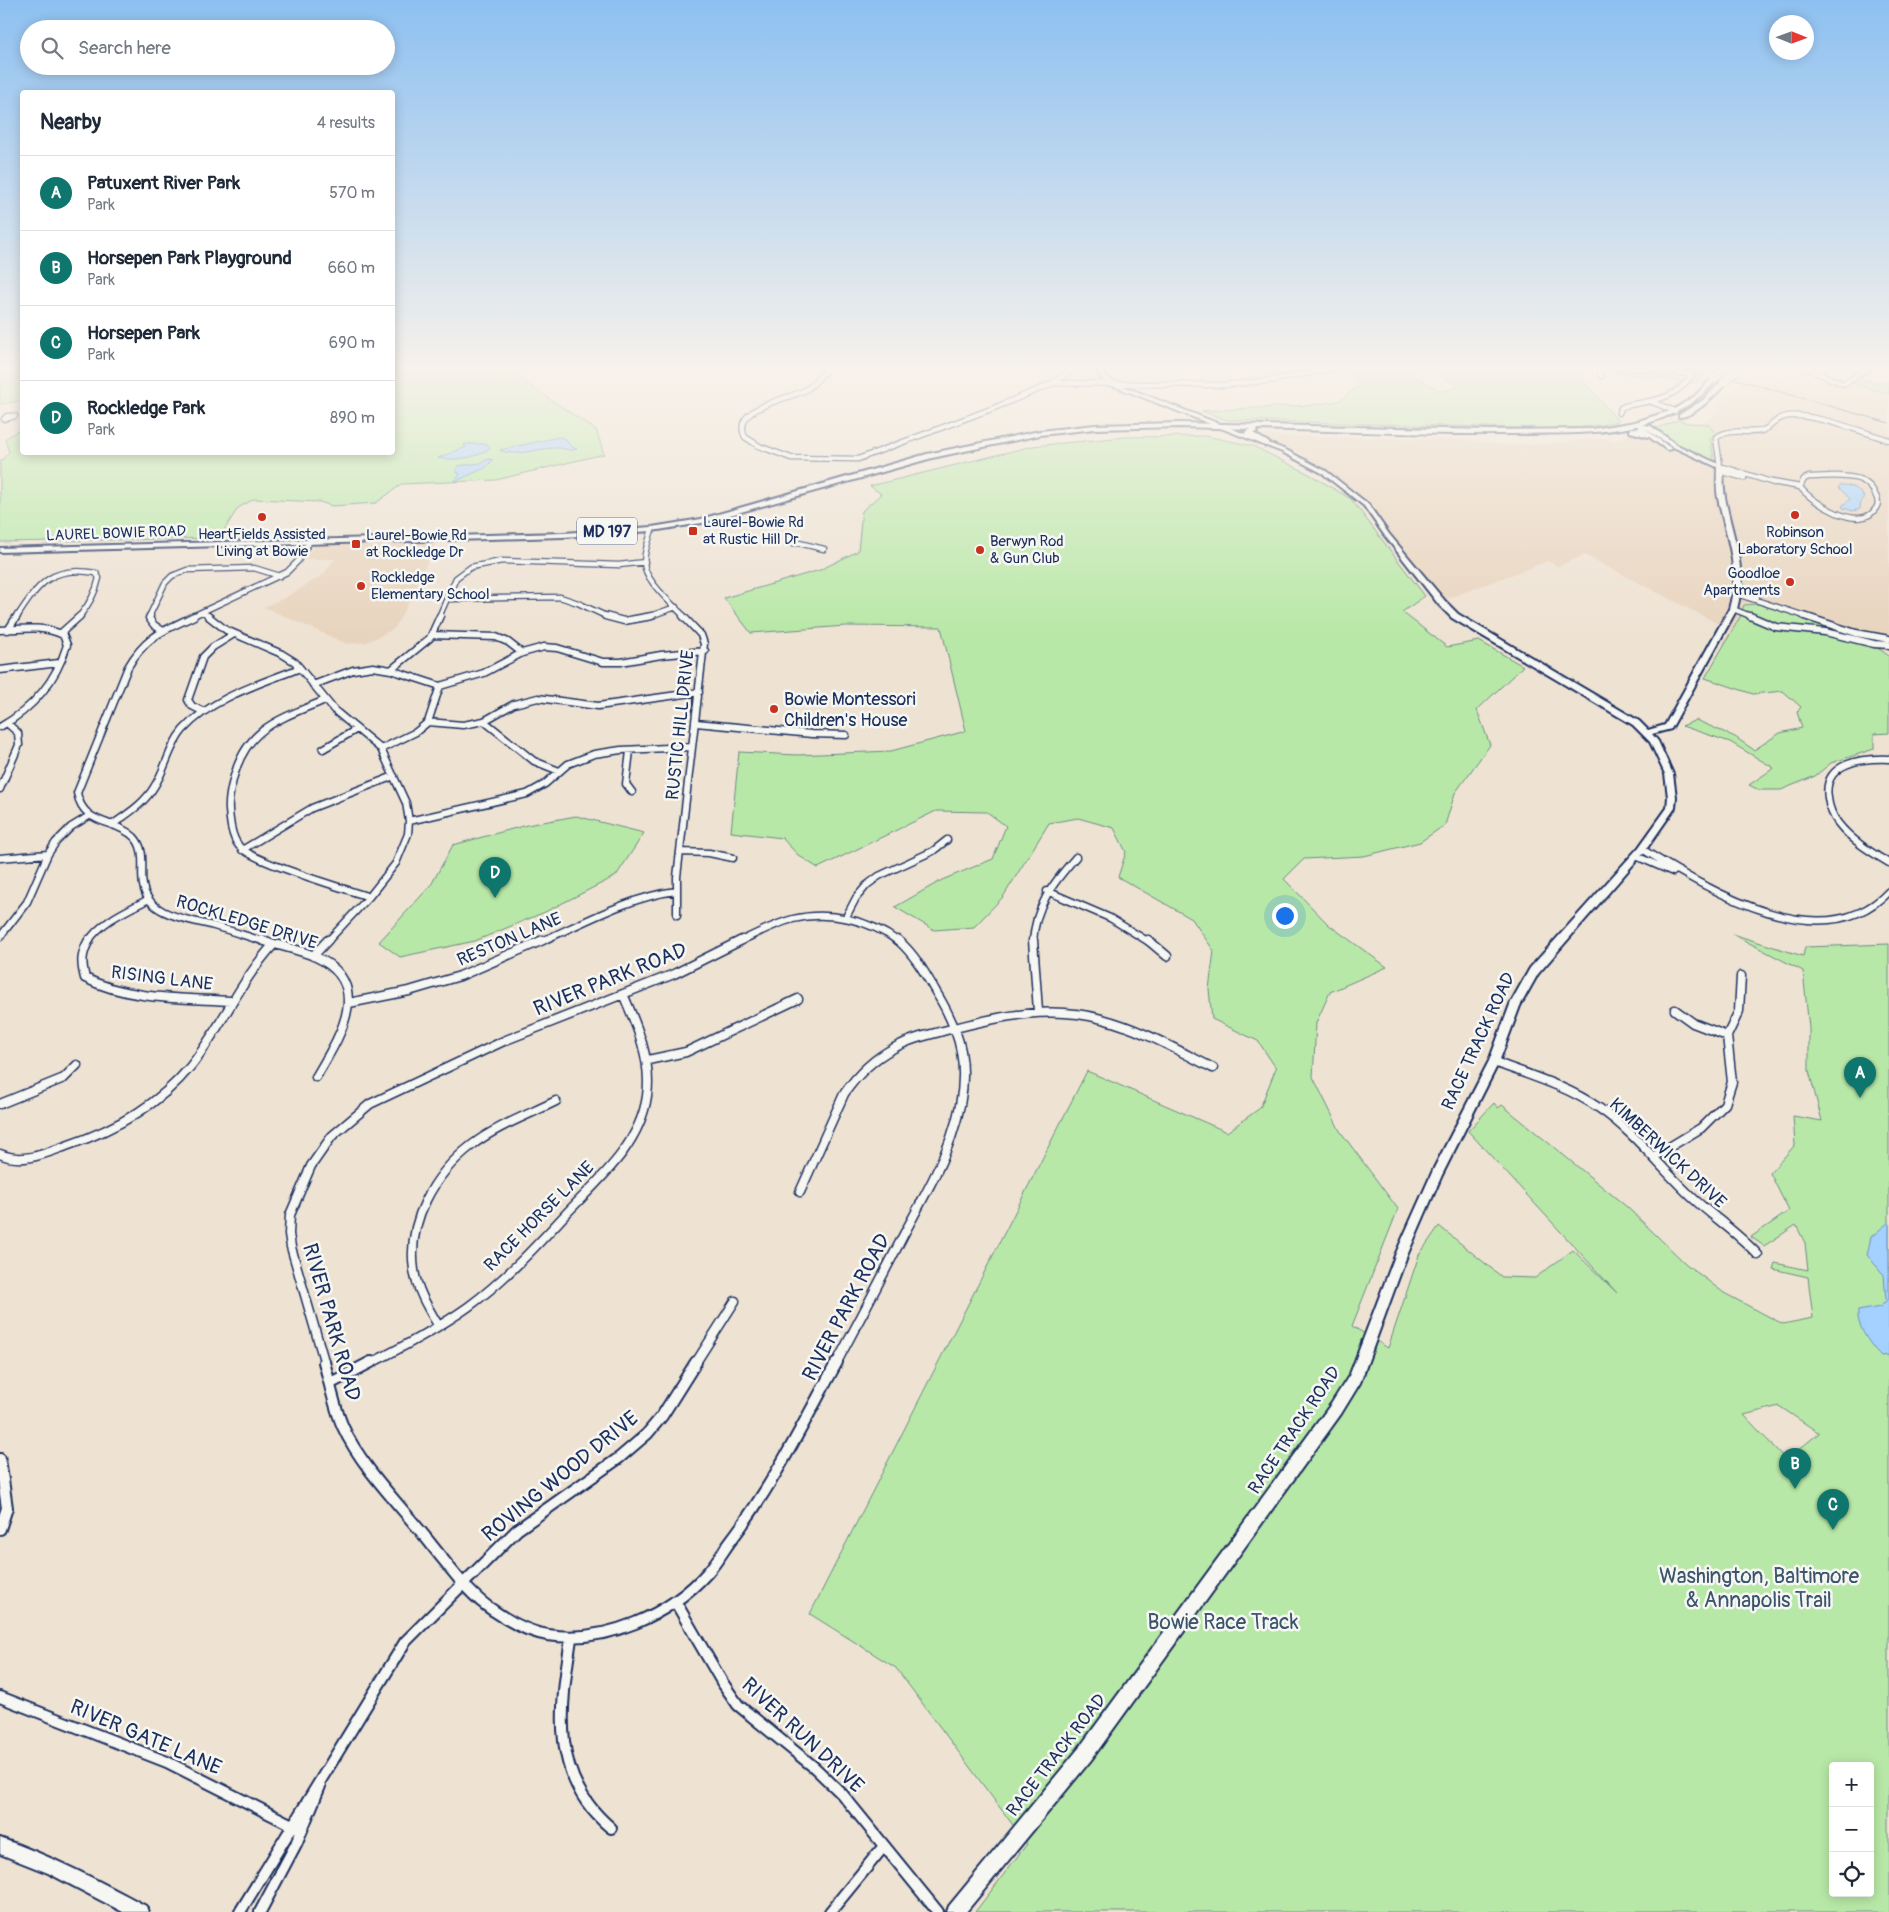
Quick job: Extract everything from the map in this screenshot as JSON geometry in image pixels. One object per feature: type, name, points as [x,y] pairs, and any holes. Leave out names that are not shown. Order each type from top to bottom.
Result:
[{"type":"main road","name":"LAUREL BOWIE ROAD","points":[[651,531],[722,516],[929,456]]},
{"type":"main road","name":"LAUREL BOWIE ROAD","points":[[1,551],[562,534],[585,536],[651,531],[723,521],[951,456]]},
{"type":"street","points":[[787,456],[794,459],[858,459],[865,456]]},
{"type":"street","name":"RACE TRACK ROAD","points":[[955,1912],[1085,1754],[1336,1409],[1355,1378],[1416,1221],[1438,1172],[1494,1062],[1515,1005],[1534,971],[1639,852],[1671,808],[1670,780],[1654,741],[1647,733],[1636,723],[1615,710],[1455,616],[1442,604],[1366,505],[1324,472],[1291,456]]},
{"type":"street","points":[[1686,456],[1749,479],[1800,487],[1805,495],[1815,503],[1828,510],[1849,516],[1862,517],[1871,514],[1878,502],[1871,487],[1856,478],[1809,477],[1805,478],[1800,487]]},
{"type":"street","points":[[1661,756],[1662,740],[1667,728],[1736,599],[1738,579],[1733,540],[1722,500],[1718,456]]},
{"type":"street","points":[[391,670],[432,635],[460,574],[471,567],[486,563],[559,562],[619,565],[645,562],[651,531]]},
{"type":"street","points":[[149,900],[143,889],[140,845],[129,834],[90,816],[78,798],[82,780],[132,659],[143,645],[163,630],[280,576],[294,565],[310,541]]},
{"type":"street","points":[[790,544],[799,543],[824,549]]},
{"type":"street","name":"RUSTIC HILL DRIVE","points":[[645,562],[645,568],[650,577],[701,635],[704,651],[676,891],[677,915]]},
{"type":"street","points":[[163,630],[152,623],[149,618],[165,582],[177,573],[198,568],[254,568],[280,576]]},
{"type":"street","points":[[0,630],[8,630],[35,629],[61,633],[74,625],[84,613],[98,583],[99,578],[96,573],[72,571],[54,576],[42,582],[35,589],[8,630]]},
{"type":"street","points":[[1738,579],[1742,587],[1759,600]]},
{"type":"street","points":[[448,599],[560,597],[578,602],[609,618],[623,621],[642,619],[676,607]]},
{"type":"street","points":[[1736,599],[1759,600],[1857,630],[1889,637]]},
{"type":"street","points":[[1736,599],[1776,627],[1825,632],[1874,644],[1889,645]]},
{"type":"street","points":[[203,612],[234,634],[282,654],[295,662],[342,718],[382,749],[406,803],[409,821],[408,834],[400,856],[369,897],[313,956]]},
{"type":"street","points":[[0,727],[36,702],[48,687],[67,645],[61,633]]},
{"type":"street","points":[[204,712],[192,706],[188,700],[195,674],[205,654],[234,634]]},
{"type":"street","points":[[432,635],[496,637],[508,642],[522,653]]},
{"type":"street","points":[[313,685],[360,668],[373,667],[391,670],[440,686],[484,673],[522,653],[539,648],[553,647],[594,661],[612,662],[704,651]]},
{"type":"street","points":[[0,670],[59,663]]},
{"type":"street","points":[[112,825],[149,795],[158,782],[169,751],[185,727],[204,712],[231,697],[300,668]]},
{"type":"street","points":[[382,749],[416,732],[428,722],[440,686]]},
{"type":"street","points":[[428,722],[454,725],[484,721],[506,708],[532,699],[546,698],[598,706],[699,692]]},
{"type":"street","points":[[325,700],[266,726],[250,740],[243,752],[230,788],[228,806],[234,836],[242,850],[270,864],[369,897]]},
{"type":"street","points":[[1615,710],[1656,728],[1667,728]]},
{"type":"street","points":[[484,721],[534,761],[559,771]]},
{"type":"street","points":[[0,789],[19,745],[18,734],[7,723]]},
{"type":"street","points":[[696,724],[846,735]]},
{"type":"street","points":[[1647,733],[1667,728]]},
{"type":"street","points":[[323,749],[357,729]]},
{"type":"street","points":[[409,821],[439,816],[485,802],[526,795],[539,788],[569,762],[583,756],[598,753],[692,747]]},
{"type":"street","points":[[630,751],[626,784],[632,792]]},
{"type":"street","points":[[1889,759],[1853,761],[1836,770],[1829,778],[1827,786],[1828,802],[1831,811],[1842,826],[1871,851],[1889,863]]},
{"type":"street","points":[[242,850],[312,808],[394,776]]},
{"type":"street","points":[[0,937],[26,902],[48,854],[66,832],[90,816]]},
{"type":"street","points":[[846,917],[857,894],[869,882],[883,873],[937,849],[947,840]]},
{"type":"street","points":[[681,852],[709,853],[733,858]]},
{"type":"street","points":[[1639,852],[1733,900],[1757,910],[1789,917],[1837,920],[1858,914],[1872,907],[1889,891]]},
{"type":"street","points":[[0,858],[48,854]]},
{"type":"street","points":[[1038,1011],[1032,937],[1038,906],[1056,878],[1076,857]]},
{"type":"street","name":"RESTON LANE","points":[[349,1003],[418,989],[460,976],[635,901],[660,893],[676,891]]},
{"type":"street","points":[[1047,891],[1108,917],[1153,943],[1167,956]]},
{"type":"street","name":"ROCKLEDGE DRIVE","points":[[149,900],[165,912],[313,956],[329,964],[340,974],[346,984],[349,1003]]},
{"type":"street","name":"RISING LANE","points":[[149,900],[112,919],[92,937],[85,946],[81,963],[85,978],[95,985],[125,991],[231,1001]]},
{"type":"street","name":"RIVER PARK ROAD","points":[[817,916],[846,917],[881,929],[904,945],[917,960],[956,1028],[962,1050],[963,1076],[960,1105],[952,1135],[938,1167],[872,1296],[764,1496],[738,1534],[704,1577],[652,1616],[618,1631],[571,1639],[531,1632],[494,1612],[463,1583],[358,1454],[343,1427],[291,1247],[289,1234],[290,1215],[303,1181],[332,1136],[370,1104],[393,1092],[544,1024],[694,966],[730,945],[781,922],[817,916]]},
{"type":"street","points":[[0,1154],[5,1157],[20,1159],[40,1155],[71,1145],[137,1116],[192,1064],[250,971],[274,944]]},
{"type":"street","points":[[1653,1157],[1701,1128],[1719,1112],[1724,1104],[1732,1082],[1727,1036],[1739,1011],[1741,976]]},
{"type":"street","name":"RACE HORSE LANE","points":[[331,1383],[395,1351],[468,1306],[495,1285],[612,1166],[628,1142],[642,1113],[648,1090],[648,1060],[624,994]]},
{"type":"street","points":[[648,1060],[686,1052],[798,999]]},
{"type":"street","points":[[316,1077],[344,1022],[349,1003]]},
{"type":"street","points":[[1676,1010],[1681,1016],[1696,1024],[1727,1036]]},
{"type":"street","points":[[800,1192],[844,1094],[860,1073],[887,1051],[908,1040],[1011,1014],[1038,1011],[1085,1015],[1126,1026],[1213,1068]]},
{"type":"street","name":"KIMBERWICK DRIVE","points":[[1494,1062],[1548,1082],[1589,1102],[1611,1117],[1717,1220],[1740,1235],[1758,1255]]},
{"type":"street","points":[[0,1104],[64,1078],[77,1065]]},
{"type":"street","points":[[438,1325],[421,1297],[414,1268],[413,1244],[416,1224],[432,1190],[455,1160],[481,1139],[556,1101]]},
{"type":"street","name":"ROVING WOOD DRIVE","points":[[240,1912],[405,1642],[517,1530],[619,1458],[646,1434],[662,1416],[735,1301]]},
{"type":"street","points":[[0,1459],[7,1508],[0,1529]]},
{"type":"street","name":"RIVER RUN DRIVE","points":[[675,1600],[722,1682],[738,1705],[815,1768],[842,1794],[938,1912]]},
{"type":"street","points":[[571,1639],[563,1700],[562,1729],[567,1764],[591,1810],[611,1828]]},
{"type":"street","name":"RIVER GATE LANE","points":[[0,1697],[167,1762],[302,1830]]},
{"type":"street","name":"ROVING WOOD DRIVE","points":[[260,1912],[302,1830],[327,1769]]},
{"type":"street","points":[[0,1846],[28,1856],[78,1879],[140,1912]]},
{"type":"street","points":[[830,1912],[884,1846]]},
{"type":"shaded area","points":[[1889,456],[1889,651],[1722,644],[1730,630],[1585,555],[1558,566],[1548,561],[1444,600],[1391,537],[1374,510],[1363,497],[1320,466],[1302,457]]},
{"type":"shaded area","name":"Rockledge Elementary School","points":[[436,542],[409,602],[394,629],[367,642],[347,644],[264,607],[286,597],[323,575],[335,559],[304,559],[314,546]]},
{"type":"green space","points":[[5,456],[595,456],[496,480],[402,484],[376,503],[332,506],[320,502],[254,499],[238,508],[219,538],[0,542],[0,462]]},
{"type":"green space","points":[[991,456],[1273,456],[1309,474],[1351,499],[1425,596],[1402,612],[1447,647],[1479,641],[1523,666],[1477,710],[1490,745],[1455,793],[1445,825],[1420,842],[1364,856],[1304,859],[1284,879],[1329,925],[1387,967],[1330,992],[1316,1023],[1313,1077],[1340,1131],[1398,1209],[1352,1326],[1388,1348],[1419,1255],[1439,1226],[1502,1277],[1535,1278],[1573,1250],[1617,1293],[1468,1131],[1494,1103],[1498,1108],[1502,1105],[1627,1207],[1686,1264],[1724,1293],[1783,1324],[1813,1318],[1808,1277],[1773,1269],[1775,1263],[1808,1270],[1805,1243],[1796,1225],[1764,1246],[1751,1237],[1789,1211],[1770,1173],[1795,1145],[1793,1116],[1822,1121],[1809,1071],[1809,1028],[1803,971],[1732,934],[1803,956],[1805,947],[1889,944],[1889,1912],[975,1912],[1027,1844],[896,1668],[810,1614],[1087,1071],[1227,1132],[1260,1108],[1276,1068],[1258,1041],[1212,1019],[1209,989],[1214,951],[1192,919],[1118,877],[1126,852],[1114,828],[1078,818],[1049,823],[1003,897],[974,927],[934,930],[895,907],[942,880],[993,859],[1006,826],[987,812],[936,811],[818,868],[798,855],[782,838],[731,832],[739,752],[797,755],[891,751],[966,731],[941,627],[846,626],[751,633],[724,598],[820,570],[858,551],[862,511],[881,494],[870,486]],"holes":[[[1779,1406],[1819,1433],[1786,1460],[1744,1415]]]},
{"type":"green space","points":[[1700,456],[1713,456],[1714,460],[1710,461]]},
{"type":"green space","points":[[1758,604],[1843,631],[1875,646],[1889,656],[1889,733],[1874,734],[1874,749],[1831,763],[1815,776],[1781,790],[1759,790],[1749,785],[1774,768],[1730,742],[1682,726],[1696,720],[1735,737],[1754,750],[1780,733],[1802,728],[1797,712],[1801,707],[1783,691],[1753,694],[1705,678],[1740,617],[1744,605]]},
{"type":"green space","points":[[576,816],[644,833],[616,876],[545,912],[475,941],[400,957],[379,942],[431,885],[453,845],[527,825]]},
{"type":"water","points":[[443,456],[473,456],[450,459],[438,458]]},
{"type":"water","points":[[488,459],[493,460],[485,468],[454,482],[460,474],[455,471],[458,466],[481,463]]},
{"type":"water","points":[[1840,485],[1860,491],[1864,497],[1861,501],[1860,509],[1853,511],[1843,508],[1842,506],[1850,499],[1838,487]]},
{"type":"water","points":[[1889,1222],[1889,1355],[1881,1356],[1862,1329],[1859,1323],[1858,1311],[1880,1307],[1886,1301],[1884,1275],[1867,1255],[1871,1237]]},
{"type":"place","name":"Robinson Laboratory School","points":[[1795,515]]},
{"type":"place","name":"HeartFields Assisted Living at Bowie","points":[[262,517]]},
{"type":"place","name":"Laurel-Bowie Rd at Rustic Hill Dr","points":[[693,531]]},
{"type":"place","name":"Laurel-Bowie Rd at Rockledge Dr","points":[[356,544]]},
{"type":"place","name":"Berwyn Rod & Gun Club","points":[[980,550]]},
{"type":"place","name":"Goodloe Apartments","points":[[1790,582]]},
{"type":"place","name":"Rockledge Elementary School","points":[[361,586]]},
{"type":"place","name":"Bowie Montessori Children's House","points":[[774,709]]},
{"type":"place","name":"Rockledge Park","points":[[495,898]]},
{"type":"place","name":"Patuxent River Park","points":[[1860,1098]]},
{"type":"place","name":"Horsepen Park Playground","points":[[1795,1489]]},
{"type":"place","name":"Horsepen Park","points":[[1833,1530]]},
{"type":"park label","name":"Washington, Baltimore & Annapolis Trail","points":[[1759,1588]]},
{"type":"park label","name":"Bowie Race Track","points":[[1223,1622]]}]
